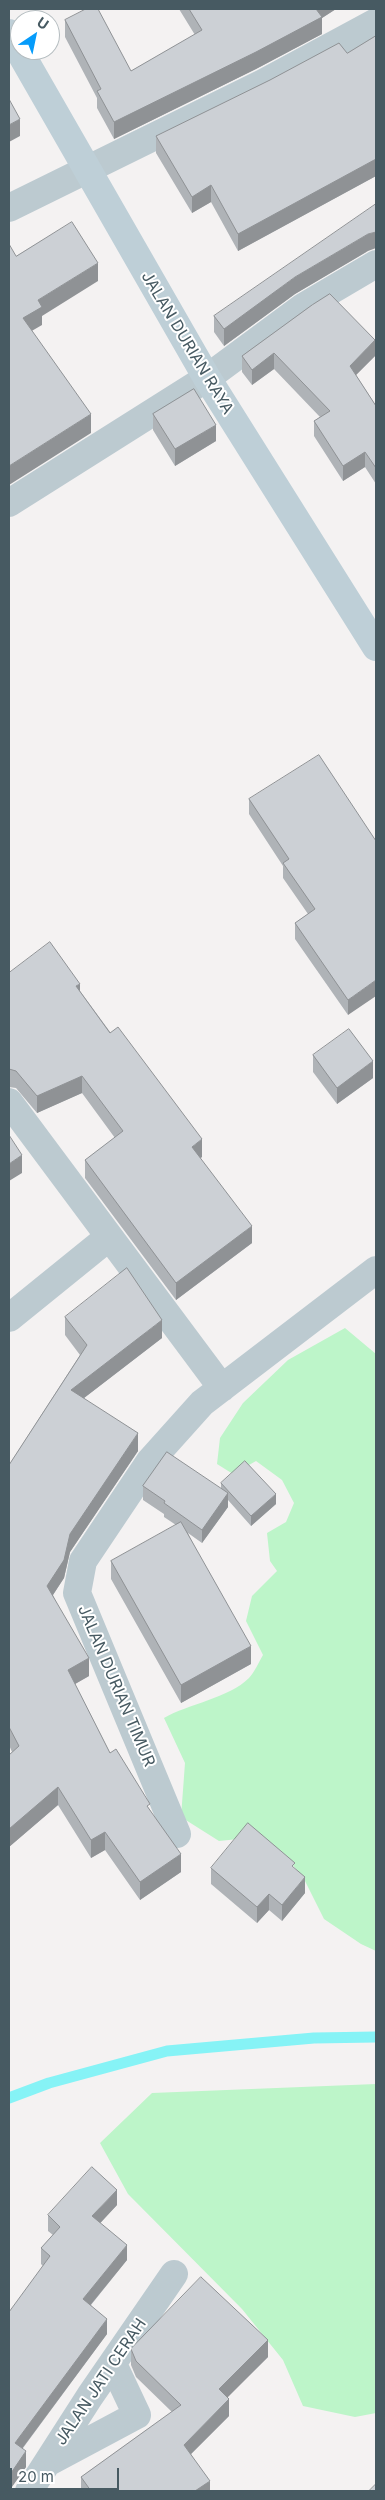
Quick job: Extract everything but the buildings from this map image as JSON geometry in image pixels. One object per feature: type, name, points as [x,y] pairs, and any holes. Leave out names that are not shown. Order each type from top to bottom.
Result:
[{"type":"main road","name":"JALAN DURIAN RAYA","points":[[9,33],[85,169],[207,378],[376,647]]},
{"type":"street","points":[[9,208],[255,87],[376,22]]},
{"type":"street","points":[[9,503],[207,378],[304,308],[376,264]]},
{"type":"street","points":[[9,1102],[222,1388]]},
{"type":"street","points":[[9,1318],[109,1237]]},
{"type":"street","name":"JALAN DURIAN TIMUR","points":[[177,1834],[77,1593],[83,1561],[150,1461],[202,1403],[376,1270]]},
{"type":"street","name":"JALAN JATI CERAH","points":[[29,2491],[174,2274]]},
{"type":"street","points":[[47,2463],[137,2416],[113,2364]]},
{"type":"green space","points":[[345,1328],[376,1354],[376,1951],[361,1944],[324,1919],[305,1881],[286,1856],[248,1838],[219,1841],[181,1817],[185,1763],[164,1718],[231,1691],[249,1678],[255,1670],[263,1655],[246,1621],[252,1596],[277,1571],[270,1561],[267,1533],[286,1522],[294,1503],[282,1480],[256,1461],[233,1474],[217,1464],[220,1438],[243,1403],[288,1360]]},
{"type":"green space","points":[[376,2084],[376,2413],[355,2417],[303,2406],[283,2360],[242,2309],[128,2194],[100,2143],[152,2093]]},
{"type":"waterway","points":[[9,2098],[49,2083],[167,2051],[314,2038],[376,2037]]}]
